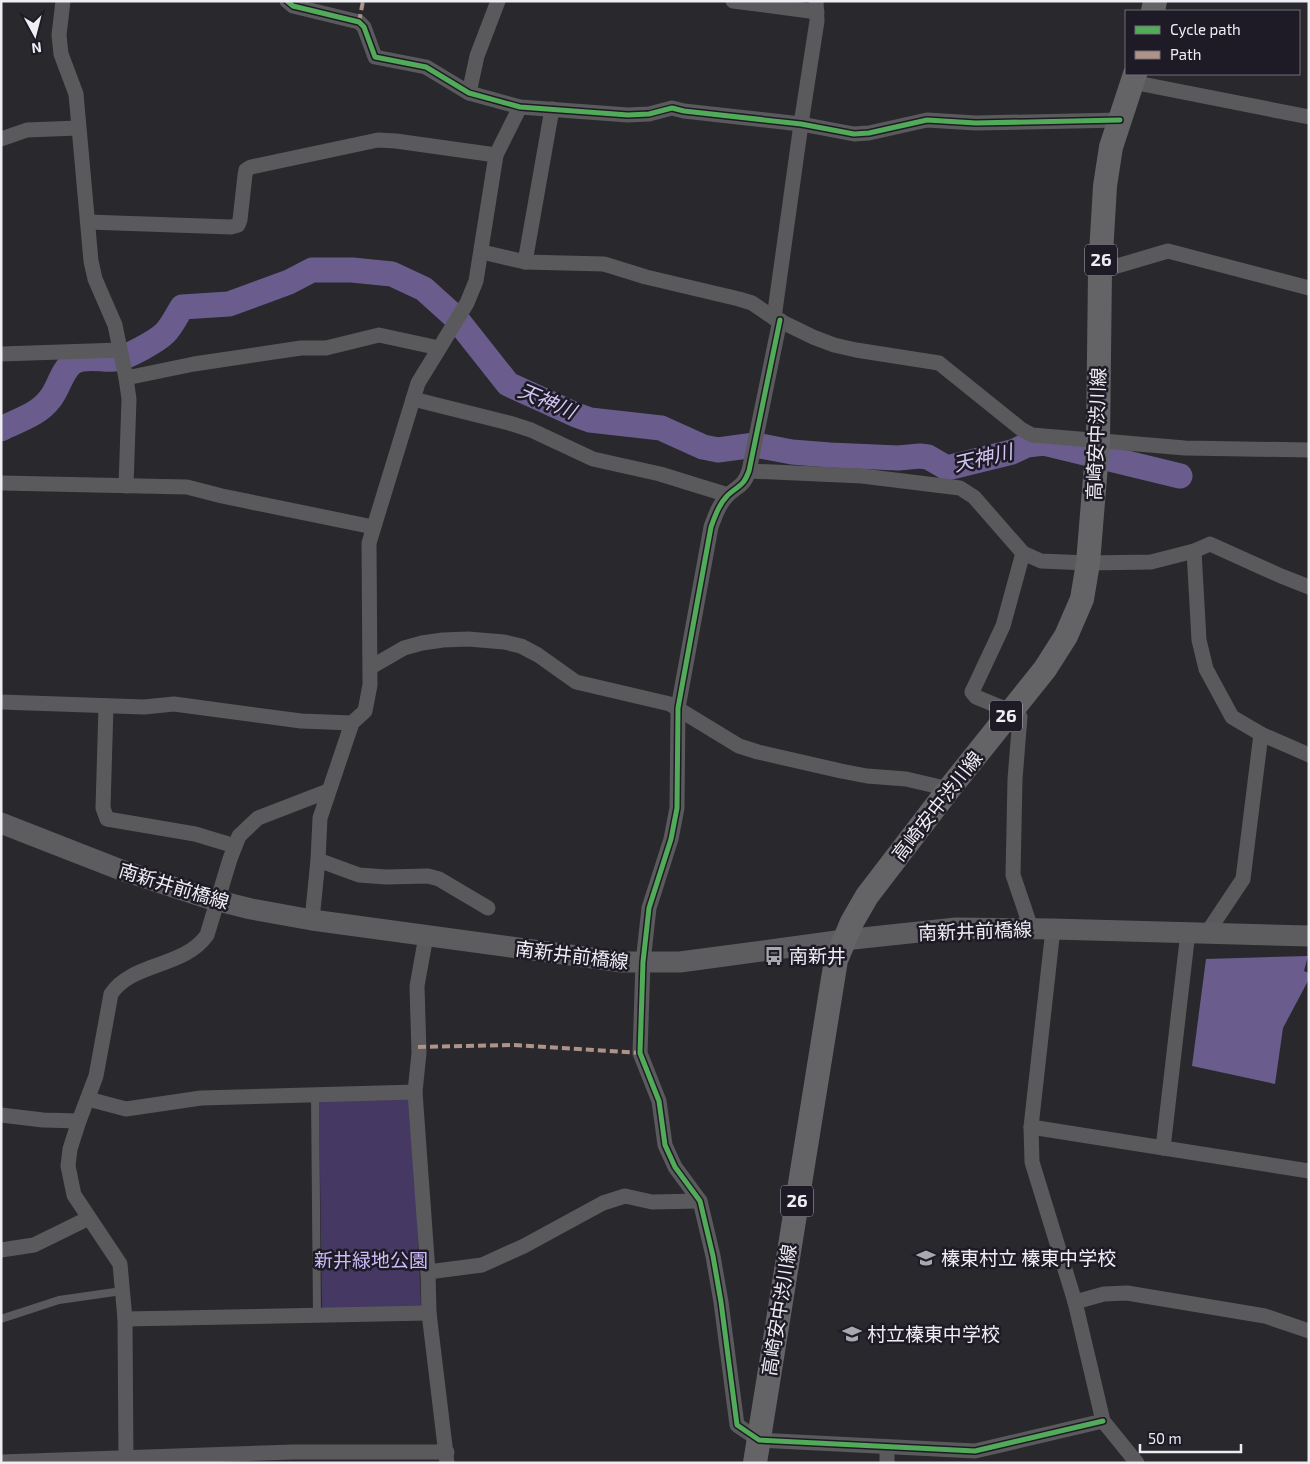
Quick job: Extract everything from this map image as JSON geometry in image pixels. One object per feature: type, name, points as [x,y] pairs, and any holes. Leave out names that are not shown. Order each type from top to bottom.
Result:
[{"type":"main road","name":"高崎安中渋川線","points":[[757,1452],[834,965],[844,940],[867,896],[1010,711],[1045,669],[1066,636],[1082,599],[1088,563],[1097,451],[1100,272],[1105,186],[1111,147],[1133,78]]},
{"type":"main road","name":"南新井前橋線","points":[[1,822],[121,870],[251,910],[622,962],[680,962],[844,940],[956,928],[1031,928],[1309,936]]},
{"type":"street","points":[[63,1],[59,35],[61,54],[76,94],[91,261],[95,279],[115,325],[129,399],[126,486]]},
{"type":"street","points":[[287,1],[293,6],[360,22],[364,27],[375,57],[426,67],[469,93],[520,107],[628,115],[649,114],[672,108],[684,111],[801,124],[854,134],[869,133],[927,120],[976,122],[1120,120]]},
{"type":"street","points":[[469,93],[477,56],[498,1]]},
{"type":"street","points":[[733,1],[816,7],[817,21],[801,124],[777,319],[749,471],[741,486],[728,495],[720,505],[711,527],[678,708],[677,808],[675,824],[649,908],[643,962],[640,1053],[659,1101],[665,1145],[675,1167],[700,1201],[713,1256],[721,1302],[737,1425],[757,1452],[887,1447],[975,1451],[1103,1421]]},
{"type":"street","points":[[1133,78],[1309,117]]},
{"type":"street","points":[[312,920],[320,818],[352,723],[365,711],[370,685],[369,543],[373,527],[423,372],[467,302],[476,281],[496,155],[520,107]]},
{"type":"street","points":[[525,262],[552,109]]},
{"type":"street","points":[[1,140],[27,130],[78,128]]},
{"type":"street","points":[[88,222],[231,227],[238,225],[240,220],[246,170],[251,167],[378,140],[396,140],[496,155]]},
{"type":"street","points":[[1100,272],[1168,251],[1309,288]]},
{"type":"street","points":[[482,252],[525,262],[604,264],[646,277],[752,303],[777,319],[834,345],[939,362],[1032,435],[1097,451],[1186,448],[1309,450]]},
{"type":"street","points":[[126,378],[194,364],[301,348],[326,348],[379,335],[439,348]]},
{"type":"street","points":[[1,354],[120,350]]},
{"type":"street","points":[[413,399],[509,423],[531,430],[593,458],[660,474],[728,495]]},
{"type":"street","points":[[749,471],[862,476],[960,488],[974,497],[1023,553],[1041,561],[1088,563],[1151,562],[1194,551],[1210,544],[1309,587]]},
{"type":"street","points":[[1,483],[187,487],[373,527]]},
{"type":"street","points":[[1194,551],[1199,640],[1206,670],[1232,717],[1261,734],[1309,755]]},
{"type":"street","points":[[1023,553],[1003,626],[972,692],[976,697],[1020,717],[1015,779],[1014,875],[1031,928]]},
{"type":"street","points":[[371,667],[404,648],[422,643],[468,639],[504,642],[521,646],[576,682],[670,704],[739,746],[841,771],[867,776],[906,779],[949,789]]},
{"type":"street","points":[[1,702],[144,707],[174,704],[302,721],[352,723]]},
{"type":"street","points":[[106,706],[103,808],[107,819],[195,834],[235,846]]},
{"type":"street","points":[[1162,1148],[1198,932],[1243,879],[1261,734]]},
{"type":"street","points":[[126,1460],[125,1319],[120,1264],[74,1195],[68,1166],[70,1149],[88,1099],[101,1054],[111,994],[117,986],[140,973],[187,954],[201,944],[207,935],[239,836],[258,818],[328,791]]},
{"type":"street","points":[[318,860],[359,875],[386,877],[428,876],[439,879],[488,908]]},
{"type":"street","points":[[1053,929],[1031,1127],[1032,1162],[1075,1302],[1103,1421],[1138,1463]]},
{"type":"street","points":[[1,1462],[126,1460],[293,1452],[447,1457],[429,1313],[428,1272],[415,1092],[418,1053],[417,986],[426,936]]},
{"type":"street","points":[[88,1099],[126,1109],[201,1098],[415,1092]]},
{"type":"street","points":[[1,1116],[43,1120],[79,1120]]},
{"type":"street","points":[[1031,1127],[1309,1171]]},
{"type":"street","points":[[428,1272],[482,1265],[524,1246],[603,1202],[624,1196],[652,1202],[700,1201]]},
{"type":"street","points":[[1,1250],[34,1245],[88,1218]]},
{"type":"street","points":[[1075,1302],[1104,1294],[1127,1294],[1265,1316],[1309,1331]]},
{"type":"street","points":[[125,1319],[429,1313]]},
{"type":"street","points":[[887,1447],[887,1463]]},
{"type":"lane","points":[[315,1095],[317,1315]]},
{"type":"lane","points":[[1,1319],[59,1300],[122,1291]]},
{"type":"green space","name":"新井緑地公園","points":[[412,1099],[421,1307],[326,1310],[322,1307],[319,1101]]},
{"type":"shaded area","points":[[1308,956],[1304,971],[1309,973],[1309,979],[1283,1028],[1275,1084],[1192,1066],[1206,959]]},
{"type":"waterway","name":"天神川","points":[[1,429],[34,413],[45,405],[53,395],[65,371],[72,363],[88,358],[117,359],[135,352],[165,333],[182,307],[229,304],[289,282],[312,270],[352,270],[392,274],[424,289],[455,317],[508,384],[590,420],[661,428],[703,447],[718,450],[755,445],[792,452],[830,455],[898,458],[920,456],[928,457],[947,468],[1012,452],[1027,445],[1044,443],[1180,476]]},
{"type":"marked path","points":[[359,22],[363,1]]},
{"type":"marked path","points":[[418,1047],[514,1045],[640,1053]]},
{"type":"cycle path","points":[[287,1],[293,6],[359,22],[364,27],[375,57],[426,67],[469,93],[520,107],[628,115],[649,114],[672,108],[684,111],[801,124],[854,134],[869,133],[927,120],[976,123],[1120,120]]},
{"type":"cycle path","points":[[780,320],[749,471],[743,483],[722,502],[711,527],[678,708],[677,808],[671,839],[649,908],[643,962],[640,1053],[659,1101],[665,1145],[675,1167],[700,1201],[713,1256],[721,1302],[737,1425],[759,1440],[975,1451],[1103,1421]]},
{"type":"place","name":"南新井","points":[[774,956]]},
{"type":"place","name":"榛東村立 榛東中学校","points":[[926,1258]]},
{"type":"place","name":"村立榛東中学校","points":[[852,1334]]}]
